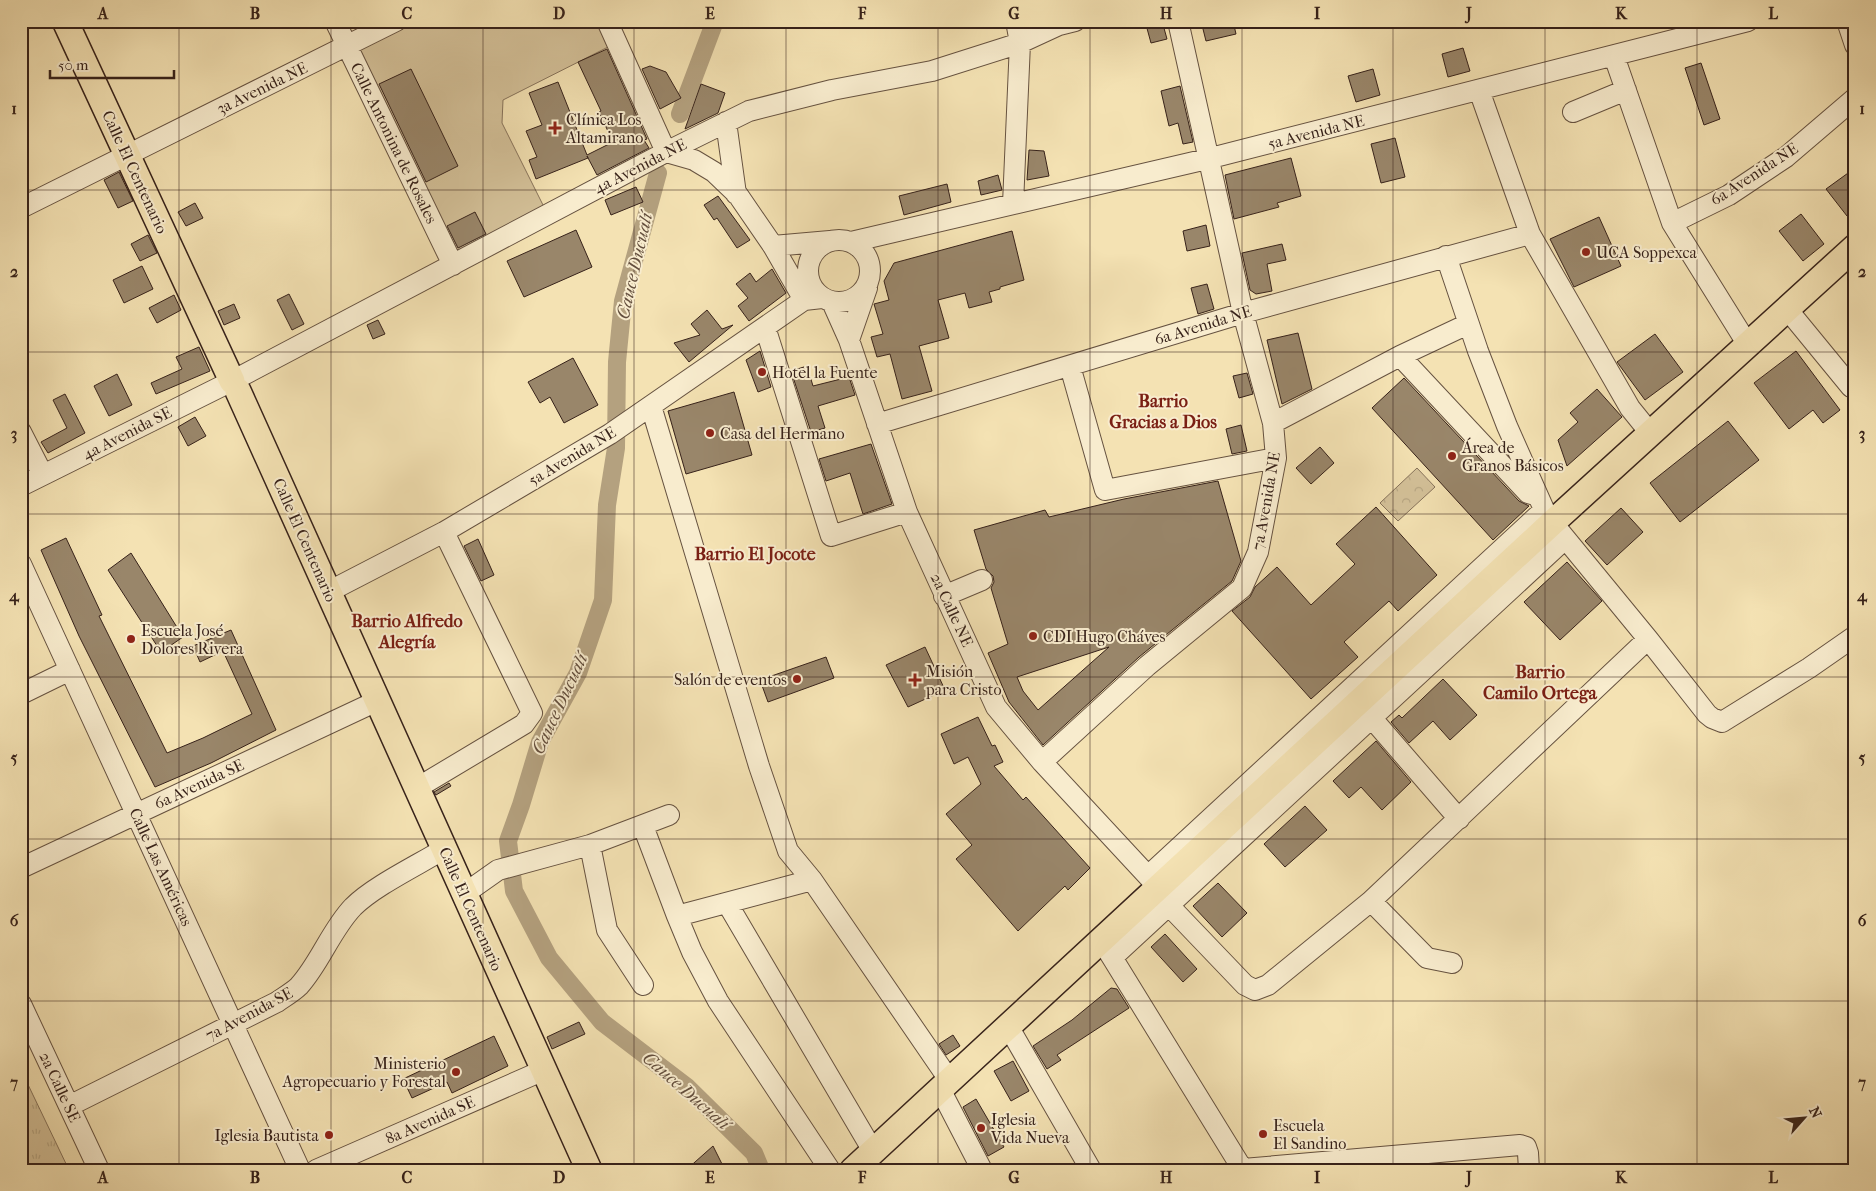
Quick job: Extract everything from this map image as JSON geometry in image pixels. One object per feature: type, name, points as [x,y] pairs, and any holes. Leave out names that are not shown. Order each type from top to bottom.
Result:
[{"type":"main road","name":"Calle El Centenario","points":[[65,21],[235,386],[589,1170]]},
{"type":"main road","points":[[853,1170],[1008,1026],[1107,949],[1157,890],[1365,710],[1550,517],[1651,434],[1855,247]]},
{"type":"street","name":"Calle Antonina de Rosales","points":[[335,21],[453,265]]},
{"type":"street","name":"3a Avenida NE","points":[[21,208],[396,21]]},
{"type":"street","points":[[607,21],[666,152],[694,160],[714,172],[736,194],[773,246],[815,291],[843,303],[853,300],[861,294],[867,285]]},
{"type":"street","points":[[1013,204],[1020,43],[1016,21]]},
{"type":"street","name":"4a Avenida NE","points":[[235,386],[453,265],[666,152],[750,111],[832,90],[932,70],[1020,43],[1059,25],[1075,21]]},
{"type":"street","name":"7a Avenida NE","points":[[1042,762],[1147,666],[1242,588],[1258,552],[1276,458],[1274,423],[1242,312],[1178,21]]},
{"type":"street","name":"5a Avenida NE","points":[[851,242],[1207,159],[1614,56],[1724,25],[1748,21]]},
{"type":"street","points":[[1847,21],[1855,45]]},
{"type":"street","points":[[1614,56],[1672,223],[1748,345]]},
{"type":"street","points":[[1479,90],[1530,234],[1630,408],[1651,434]]},
{"type":"street","points":[[1573,112],[1626,90]]},
{"type":"street","name":"6a Avenida NE","points":[[1672,223],[1729,195],[1786,157],[1855,98]]},
{"type":"street","points":[[726,122],[736,194]]},
{"type":"street","name":"6a Avenida NE","points":[[877,424],[1242,312],[1530,234]]},
{"type":"street","points":[[849,340],[870,275],[870,265],[881,235]]},
{"type":"street","points":[[773,246],[840,239],[860,247],[870,265]]},
{"type":"street","points":[[815,291],[809,262],[813,252],[821,245],[830,241]]},
{"type":"street","name":"2a Calle NE","points":[[773,246],[815,291],[849,340],[907,512],[996,707],[1042,762],[1157,890],[1245,985],[1256,990],[1268,985],[1371,901]]},
{"type":"street","points":[[1446,256],[1468,324],[1507,426],[1550,517]]},
{"type":"street","name":"5a Avenida NE","points":[[328,592],[444,532],[617,429],[815,291]]},
{"type":"street","points":[[1787,309],[1851,387]]},
{"type":"street","points":[[1274,423],[1400,356],[1468,324]]},
{"type":"street","points":[[765,327],[831,536],[907,512]]},
{"type":"street","points":[[1400,356],[1550,517],[1706,714],[1712,718],[1722,722],[1809,668],[1855,636]]},
{"type":"street","points":[[1070,366],[1105,490],[1276,458]]},
{"type":"street","name":"4a Avenida SE","points":[[21,486],[235,386]]},
{"type":"street","points":[[651,406],[759,766],[788,851],[812,880],[945,1085],[982,1170]]},
{"type":"street","points":[[21,432],[42,476]]},
{"type":"street","points":[[1157,890],[1550,517]]},
{"type":"street","points":[[417,788],[524,724],[532,713],[444,532]]},
{"type":"street","name":"Calle Las Américas","points":[[21,564],[300,1170]]},
{"type":"street","points":[[944,596],[982,580]]},
{"type":"street","points":[[1452,963],[1427,958],[1371,901],[1648,639]]},
{"type":"street","points":[[21,694],[70,670]]},
{"type":"street","name":"6a Avenida SE","points":[[21,868],[377,701]]},
{"type":"street","points":[[1365,710],[1459,818]]},
{"type":"street","points":[[464,894],[498,870],[590,846],[669,815]]},
{"type":"street","points":[[643,826],[692,952],[718,1001],[830,1170]]},
{"type":"street","points":[[590,846],[607,930],[643,985]]},
{"type":"street","name":"7a Avenida SE","points":[[69,1106],[277,1002],[297,988],[310,973],[325,945],[353,908],[367,895],[444,849]]},
{"type":"street","points":[[677,916],[812,880]]},
{"type":"street","points":[[727,903],[873,1151]]},
{"type":"street","points":[[1107,949],[1243,1169],[1520,1145],[1526,1147],[1529,1170]]},
{"type":"street","name":"2a Calle SE","points":[[21,1004],[99,1170]]},
{"type":"street","points":[[1008,1026],[1092,1170]]},
{"type":"street","name":"8a Avenida SE","points":[[316,1170],[544,1070]]},
{"type":"green space","points":[[413,21],[598,21],[610,46],[503,100],[502,123],[546,211],[458,256],[357,48]]},
{"type":"green space","points":[[1417,468],[1435,487],[1398,521],[1380,503]]},
{"type":"green space","points":[[21,1070],[69,1170],[21,1170]]},
{"type":"building","points":[[1145,21],[1162,21],[1167,39],[1151,43]]},
{"type":"building","points":[[1201,21],[1233,21],[1236,34],[1206,41]]},
{"type":"building","points":[[1463,48],[1470,71],[1448,77],[1442,54]]},
{"type":"building","points":[[607,49],[647,139],[644,140],[649,148],[597,175],[587,156],[588,158],[536,179],[529,160],[537,157],[526,131],[542,125],[529,93],[558,82],[587,155],[613,142],[578,62]]},
{"type":"building","points":[[1701,63],[1720,119],[1704,125],[1685,68]]},
{"type":"building","points":[[650,66],[666,72],[681,98],[660,109],[642,69]]},
{"type":"building","points":[[411,69],[458,166],[426,182],[379,84]]},
{"type":"building","points":[[1373,69],[1380,95],[1356,102],[1348,76]]},
{"type":"building","points":[[701,84],[725,93],[718,113],[685,129]]},
{"type":"building","points":[[1180,86],[1193,142],[1183,144],[1178,123],[1169,126],[1161,91]]},
{"type":"building","points":[[1395,138],[1405,177],[1381,183],[1371,144]]},
{"type":"building","points":[[1029,150],[1044,151],[1049,176],[1027,180]]},
{"type":"building","points":[[1291,158],[1301,196],[1277,203],[1279,207],[1234,219],[1225,175]]},
{"type":"building","points":[[1855,168],[1855,210],[1847,216],[1826,189]]},
{"type":"building","points":[[119,172],[133,201],[118,208],[104,180]]},
{"type":"building","points":[[998,175],[1002,190],[981,195],[978,181]]},
{"type":"building","points":[[947,184],[951,202],[904,215],[899,196]]},
{"type":"building","points":[[636,187],[643,202],[611,215],[605,200]]},
{"type":"building","points":[[718,196],[750,240],[737,248],[717,218],[714,220],[704,205]]},
{"type":"building","points":[[195,203],[203,218],[186,226],[178,212]]},
{"type":"building","points":[[475,212],[486,234],[458,248],[447,226]]},
{"type":"building","points":[[1801,214],[1824,244],[1803,261],[1779,231]]},
{"type":"building","name":"UCA Soppexca","points":[[1599,217],[1621,266],[1574,287],[1550,239]]},
{"type":"building","points":[[1206,225],[1210,246],[1187,251],[1183,231]]},
{"type":"building","points":[[576,230],[592,267],[524,297],[507,261]]},
{"type":"building","points":[[1012,231],[1024,280],[989,292],[992,302],[969,308],[965,293],[938,300],[949,338],[919,346],[932,391],[902,399],[890,354],[877,357],[871,337],[883,334],[874,304],[889,300],[884,281],[894,263]]},
{"type":"building","points":[[148,235],[157,253],[140,261],[131,244]]},
{"type":"building","points":[[1282,244],[1286,260],[1267,264],[1272,291],[1256,294],[1250,290],[1242,253]]},
{"type":"building","points":[[142,266],[153,289],[124,303],[113,280]]},
{"type":"building","points":[[772,269],[786,293],[749,321],[738,306],[748,298],[736,284],[750,273],[756,282]]},
{"type":"building","points":[[1207,284],[1214,309],[1198,314],[1191,288]]},
{"type":"building","points":[[289,294],[304,324],[292,330],[277,300]]},
{"type":"building","points":[[174,295],[181,310],[157,323],[149,308]]},
{"type":"building","points":[[234,304],[240,318],[224,325],[218,311]]},
{"type":"building","points":[[707,310],[722,329],[733,325],[689,362],[674,343],[700,335],[691,324]]},
{"type":"building","points":[[378,320],[385,334],[373,339],[367,325]]},
{"type":"building","points":[[1298,333],[1312,389],[1282,404],[1267,340]]},
{"type":"building","points":[[1655,334],[1683,372],[1645,400],[1617,362]]},
{"type":"building","points":[[199,347],[210,371],[156,394],[151,383],[182,369],[176,357]]},
{"type":"building","name":"Hotel la Fuente","points":[[760,351],[771,387],[758,392],[746,360]]},
{"type":"building","points":[[1796,351],[1840,410],[1823,423],[1813,410],[1789,429],[1754,383]]},
{"type":"building","points":[[573,358],[598,405],[564,423],[550,397],[540,403],[528,382]]},
{"type":"building","points":[[807,366],[813,386],[849,377],[855,395],[818,406],[825,428],[811,432],[791,371]]},
{"type":"building","points":[[1247,373],[1253,394],[1239,398],[1233,376]]},
{"type":"building","points":[[117,374],[132,405],[109,416],[94,386]]},
{"type":"building","name":"Área de Granos Básicos","points":[[1404,378],[1519,501],[1529,506],[1493,540],[1372,408]]},
{"type":"building","points":[[1597,389],[1622,417],[1567,466],[1558,440],[1578,422],[1570,413]]},
{"type":"building","name":"Casa del Hermano","points":[[734,392],[752,455],[686,474],[668,411]]},
{"type":"building","points":[[65,394],[85,433],[48,453],[41,442],[67,428],[53,400]]},
{"type":"building","points":[[195,417],[206,436],[188,446],[178,427]]},
{"type":"building","points":[[1728,421],[1759,460],[1680,522],[1650,483]]},
{"type":"building","points":[[1241,425],[1247,451],[1232,454],[1226,429]]},
{"type":"building","points":[[871,444],[892,504],[863,514],[850,473],[826,481],[819,459]]},
{"type":"building","points":[[1320,447],[1334,463],[1311,484],[1296,468]]},
{"type":"building","points":[[1218,481],[1241,561],[1232,581],[1139,657],[1043,745],[1009,702],[988,653],[1008,644],[991,588],[994,582],[993,576],[986,569],[974,530],[1045,510],[1049,517],[1124,499]],"holes":[[[1109,647],[1038,710],[1023,691],[1017,677]]]},
{"type":"building","points":[[1376,507],[1437,575],[1398,611],[1389,601],[1344,642],[1358,657],[1311,699],[1232,611],[1250,597],[1255,587],[1277,567],[1311,605],[1355,564],[1336,544]]},
{"type":"building","points":[[1621,508],[1643,532],[1607,565],[1585,541]]},
{"type":"building","points":[[66,538],[102,615],[99,616],[167,753],[252,714],[223,651],[200,662],[193,646],[231,630],[276,730],[211,763],[155,787],[79,636],[41,550]]},
{"type":"building","points":[[478,539],[494,575],[481,581],[464,546]]},
{"type":"building","points":[[131,553],[183,637],[161,652],[108,570]]},
{"type":"building","points":[[1567,562],[1602,601],[1560,640],[1524,602]]},
{"type":"building","points":[[925,647],[945,690],[908,707],[886,665]]},
{"type":"building","name":"Salón de eventos","points":[[826,657],[834,678],[768,702],[760,680]]},
{"type":"building","points":[[1443,679],[1477,715],[1450,740],[1433,721],[1409,743],[1391,722],[1399,715],[1402,718]]},
{"type":"building","points":[[978,717],[992,746],[995,745],[1003,762],[994,766],[1023,800],[1026,797],[1090,868],[1068,890],[1065,886],[1018,931],[956,859],[972,845],[946,814],[981,784],[968,757],[954,764],[941,734]]},
{"type":"building","points":[[1376,741],[1411,782],[1382,810],[1361,787],[1349,798],[1333,781]]},
{"type":"building","points":[[449,783],[451,786],[436,795],[434,792]]},
{"type":"building","points":[[1305,806],[1327,830],[1285,867],[1264,844]]},
{"type":"building","points":[[1218,883],[1247,913],[1222,937],[1193,906]]},
{"type":"building","points":[[1165,934],[1197,969],[1183,982],[1151,947]]},
{"type":"building","points":[[1111,988],[1117,989],[1129,1008],[1057,1055],[1061,1060],[1047,1069],[1033,1046],[1072,1020]]},
{"type":"building","points":[[579,1022],[585,1034],[552,1049],[547,1037]]},
{"type":"building","points":[[953,1035],[960,1046],[946,1055],[939,1044]]},
{"type":"building","name":"Ministerio Agropecuario y Forestal","points":[[494,1036],[508,1066],[452,1093],[447,1082],[412,1098],[403,1079]]},
{"type":"building","points":[[1013,1061],[1029,1091],[1011,1101],[994,1071]]},
{"type":"building","name":"Iglesia Vida Nueva","points":[[976,1099],[1004,1147],[988,1156],[963,1107]]},
{"type":"building","points":[[713,1146],[725,1170],[686,1170]]},
{"type":"waterway","name":"Cauce Ducualí","points":[[680,114],[715,21]]},
{"type":"waterway","name":"Cauce Ducualí","points":[[658,173],[623,301],[617,362],[616,448],[607,505],[603,600],[578,673],[540,742],[508,841],[514,891],[549,958],[602,1022],[687,1087],[754,1153],[761,1170]]},
{"type":"place","name":"Clínica Los Altamirano","points":[[555,128]]},
{"type":"place","name":"UCA Soppexca","points":[[1586,252]]},
{"type":"place","name":"Hotel la Fuente","points":[[762,372]]},
{"type":"place","name":"Casa del Hermano","points":[[710,433]]},
{"type":"place","name":"Área de Granos Básicos","points":[[1452,456]]},
{"type":"place","name":"CDI Hugo Cháves","points":[[1033,636]]},
{"type":"place","name":"Escuela José Dolores Rivera","points":[[131,639]]},
{"type":"place","name":"Salón de eventos","points":[[797,679]]},
{"type":"place","name":"Misión para Cristo","points":[[915,680]]},
{"type":"place","name":"Ministerio Agropecuario y Forestal","points":[[456,1072]]},
{"type":"place","name":"Iglesia Vida Nueva","points":[[981,1128]]},
{"type":"place","name":"Escuela El Sandino","points":[[1263,1134]]},
{"type":"place","name":"Iglesia Bautista","points":[[329,1135]]},
{"type":"district","name":"Barrio Gracias a Dios","points":[[1163,411]]},
{"type":"district","name":"Barrio El Jocote","points":[[755,554]]},
{"type":"district","name":"Barrio Alfredo Alegría","points":[[407,631]]},
{"type":"district","name":"Barrio Camilo Ortega","points":[[1540,682]]}]
